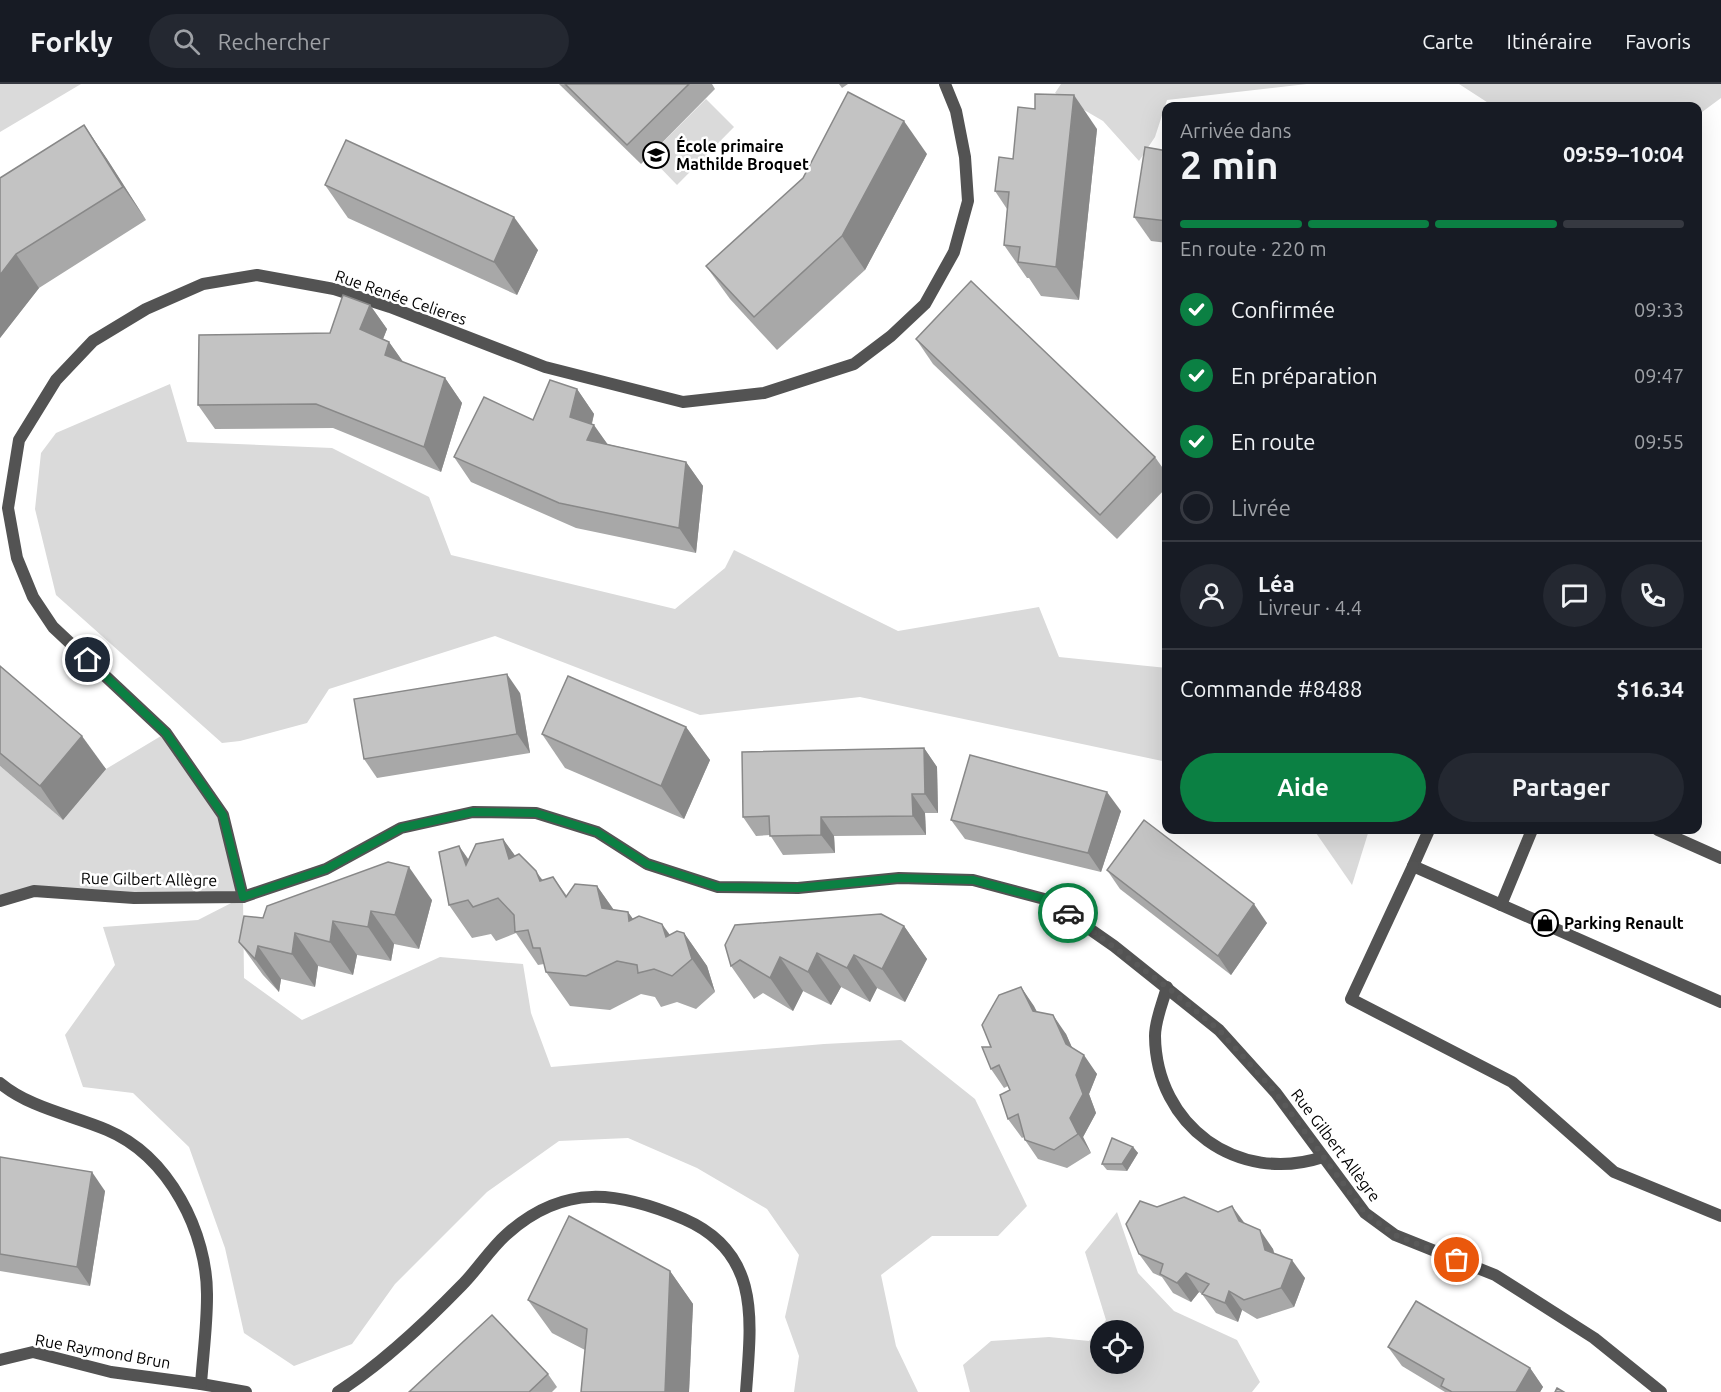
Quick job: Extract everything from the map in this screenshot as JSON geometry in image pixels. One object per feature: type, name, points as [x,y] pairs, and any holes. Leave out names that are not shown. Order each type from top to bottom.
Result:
[{"type":"street","name":"Rue Renée Celieres","points":[[243,897],[223,815],[166,733],[53,627],[33,597],[17,558],[8,508],[20,440],[56,380],[93,341],[146,309],[203,284],[257,275],[333,289],[390,307],[545,368],[683,402],[764,393],[854,364],[891,336],[925,304],[954,252],[968,201],[965,157],[956,111],[945,84]]},
{"type":"street","name":"Rue Gilbert Allègre","points":[[0,901],[34,891],[134,898],[243,897],[326,869],[401,828],[473,812],[536,813],[597,832],[647,864],[718,887],[798,888],[899,878],[973,880],[1048,900],[1167,987],[1226,1038],[1276,1093],[1365,1213],[1395,1235],[1495,1275],[1594,1338],[1661,1392]]},
{"type":"street","points":[[1427,834],[1351,999],[1512,1082],[1614,1172],[1721,1216]]},
{"type":"street","points":[[1501,905],[1530,834]]},
{"type":"street","points":[[1667,834],[1721,858]]},
{"type":"street","points":[[1413,866],[1721,1002]]},
{"type":"street","points":[[1167,987],[1155,1034],[1158,1067],[1166,1091],[1185,1122],[1213,1146],[1242,1159],[1276,1165],[1303,1164],[1323,1157]]},
{"type":"street","points":[[0,1083],[16,1096],[110,1131],[149,1158],[178,1193],[197,1233],[207,1295],[201,1384]]},
{"type":"street","points":[[338,1392],[369,1372],[407,1338],[462,1285],[507,1234],[543,1207],[583,1195],[647,1203],[697,1225],[729,1253],[746,1285],[751,1321],[746,1392]]},
{"type":"street","name":"Rue Raymond Brun","points":[[0,1360],[33,1352],[111,1372],[246,1392]]},
{"type":"shaded area","points":[[0,84],[81,84],[0,132]]},
{"type":"shaded area","points":[[1061,84],[1307,84],[1162,102],[1162,115],[1155,137],[1139,161],[1103,121],[1055,93]]},
{"type":"shaded area","points":[[1459,84],[1721,84],[1721,98],[1702,112],[1702,102],[1487,102]]},
{"type":"shaded area","points":[[706,99],[734,127],[677,185],[649,156]]},
{"type":"shaded area","points":[[170,384],[187,442],[332,448],[429,497],[451,555],[675,609],[725,568],[734,550],[898,631],[1039,607],[1059,657],[1162,667],[1162,761],[860,697],[700,715],[495,636],[329,689],[307,723],[240,741],[222,743],[56,595],[35,509],[41,453],[56,433]]},
{"type":"shaded area","points":[[166,733],[223,815],[243,897],[244,978],[302,1020],[440,957],[523,964],[531,1013],[551,1067],[824,1044],[901,1040],[975,1099],[1027,1206],[998,1236],[932,1236],[881,1275],[896,1346],[918,1392],[794,1392],[799,1356],[785,1317],[799,1255],[767,1209],[697,1168],[628,1138],[559,1141],[487,1192],[395,1284],[352,1344],[294,1366],[244,1333],[225,1248],[189,1147],[133,1093],[83,1087],[65,1035],[115,965],[103,927],[198,920],[241,898],[34,891],[0,901],[0,766],[63,820],[106,769]]},
{"type":"shaded area","points":[[1317,834],[1368,834],[1352,885]]},
{"type":"shaded area","points":[[1117,1212],[1138,1273],[1174,1311],[1237,1340],[1260,1382],[1252,1392],[970,1392],[963,1365],[991,1341],[1049,1337],[1090,1340],[1090,1374],[1144,1374],[1144,1320],[1106,1320],[1085,1252]]},
{"type":"building","points":[[565,84],[689,84],[627,145]]},
{"type":"building","points":[[848,92],[904,121],[842,236],[754,317],[706,266],[803,178]]},
{"type":"building","points":[[1035,94],[1074,95],[1056,267],[1018,262],[1020,247],[1004,245],[1009,192],[995,191],[999,157],[1013,159],[1018,107],[1035,109]]},
{"type":"building","points":[[84,125],[123,187],[16,254],[0,275],[0,178]]},
{"type":"building","points":[[346,140],[514,217],[494,262],[325,185]]},
{"type":"building","points":[[1145,147],[1162,150],[1162,220],[1134,217]]},
{"type":"building","points":[[971,281],[1155,457],[1100,515],[916,339]]},
{"type":"building","points":[[343,295],[370,305],[360,329],[389,342],[385,355],[445,378],[424,447],[316,404],[198,405],[199,335],[330,333]]},
{"type":"building","points":[[550,380],[577,389],[570,417],[594,425],[587,440],[686,462],[679,528],[559,503],[454,457],[484,397],[533,420]]},
{"type":"building","points":[[0,666],[82,736],[40,786],[0,753]]},
{"type":"building","points":[[507,674],[517,734],[364,759],[354,699]]},
{"type":"building","points":[[568,676],[686,727],[661,786],[542,734]]},
{"type":"building","points":[[924,748],[925,794],[912,794],[913,816],[821,817],[821,835],[770,836],[769,816],[743,817],[742,752]]},
{"type":"building","points":[[970,755],[1107,792],[1088,853],[951,820]]},
{"type":"building","points":[[1144,820],[1254,904],[1218,956],[1107,870]]},
{"type":"building","points":[[503,839],[509,859],[519,854],[536,871],[540,881],[553,877],[566,897],[575,884],[597,886],[602,908],[628,912],[629,921],[639,916],[662,924],[666,937],[677,931],[684,933],[692,959],[672,976],[654,969],[638,973],[637,965],[617,961],[586,976],[546,972],[540,948],[533,948],[528,930],[515,932],[514,915],[498,898],[473,907],[468,900],[449,905],[439,852],[459,846],[466,865],[476,844]]},
{"type":"building","points":[[388,862],[409,867],[395,915],[371,911],[368,927],[333,921],[330,942],[295,933],[292,954],[258,946],[255,959],[239,942],[244,916],[263,918],[267,906]]},
{"type":"building","points":[[881,914],[904,926],[882,969],[854,955],[847,968],[817,953],[808,972],[780,957],[770,978],[740,960],[731,966],[725,945],[735,925]]},
{"type":"building","points":[[1021,987],[1033,1011],[1053,1015],[1066,1044],[1084,1055],[1076,1075],[1083,1094],[1070,1118],[1078,1134],[1054,1150],[1025,1140],[1018,1114],[1008,1119],[1000,1095],[1010,1090],[999,1065],[991,1069],[982,1047],[991,1047],[982,1025],[999,995]]},
{"type":"building","points":[[1112,1138],[1133,1147],[1122,1164],[1102,1164]]},
{"type":"building","points":[[0,1157],[92,1172],[77,1267],[0,1254]]},
{"type":"building","points":[[1184,1197],[1218,1212],[1232,1206],[1239,1221],[1260,1230],[1265,1250],[1292,1260],[1281,1288],[1244,1300],[1229,1291],[1225,1303],[1202,1294],[1209,1284],[1186,1273],[1177,1283],[1160,1274],[1163,1264],[1139,1254],[1126,1224],[1140,1201],[1157,1207]]},
{"type":"building","points":[[569,1216],[670,1271],[665,1392],[581,1392],[587,1329],[528,1300]]},
{"type":"building","points":[[1416,1301],[1530,1368],[1516,1392],[1452,1392],[1441,1386],[1444,1379],[1388,1347]]},
{"type":"building","points":[[492,1315],[548,1374],[529,1392],[409,1392]]},
{"type":"way so far","points":[[1068,913],[1167,987],[1219,1030],[1276,1093],[1365,1213],[1395,1235],[1457,1260]]},
{"type":"place","name":"École primaire Mathilde Broquet","points":[[656,155]]},
{"type":"place","name":"Parking Renault","points":[[1545,923]]},
{"type":"route","points":[[88,660],[166,733],[223,815],[243,897],[326,869],[401,828],[473,812],[536,813],[597,832],[647,864],[718,887],[798,888],[899,878],[973,880],[1048,900],[1068,913]]}]
